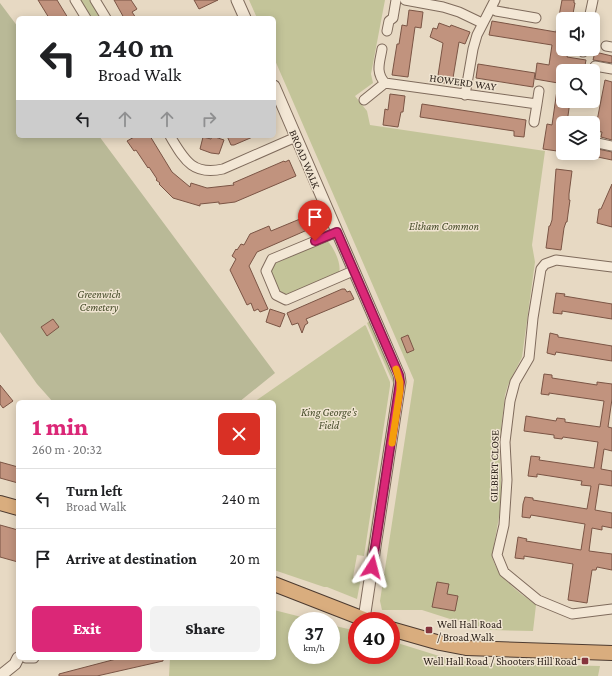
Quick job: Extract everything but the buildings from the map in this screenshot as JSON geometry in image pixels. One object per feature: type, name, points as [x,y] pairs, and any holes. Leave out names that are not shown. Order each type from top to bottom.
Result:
[{"type":"highway","points":[[0,502],[16,507]]},
{"type":"highway","points":[[276,585],[348,613]]},
{"type":"highway","points":[[400,632],[440,643],[466,648],[612,653]]},
{"type":"street","points":[[75,0],[85,16]]},
{"type":"street","points":[[96,0],[105,16]]},
{"type":"street","points":[[237,0],[244,16]]},
{"type":"street","points":[[388,31],[389,21],[392,18],[396,0]]},
{"type":"street","points":[[405,0],[443,7],[459,12],[482,23]]},
{"type":"street","points":[[590,12],[593,0]]},
{"type":"street","points":[[465,95],[477,35],[493,4]]},
{"type":"street","points":[[493,4],[496,11],[536,18]]},
{"type":"street","points":[[364,100],[385,83],[378,71],[382,48]]},
{"type":"street","points":[[600,67],[612,69]]},
{"type":"street","name":"HOWERD WAY","points":[[385,83],[537,104]]},
{"type":"street","name":"BROAD WALK","points":[[276,91],[399,375],[400,382],[367,612]]},
{"type":"street","points":[[534,122],[539,91]]},
{"type":"street","points":[[171,138],[183,157],[192,166],[202,171],[212,172],[223,169],[296,138]]},
{"type":"street","points":[[600,143],[612,146]]},
{"type":"street","points":[[337,232],[272,259],[266,271],[276,295],[286,300],[354,270]]},
{"type":"street","name":"GILBERT CLOSE","points":[[612,267],[556,260],[545,264],[541,269],[533,318],[530,358],[515,382],[510,401],[505,442],[507,480],[504,525],[497,555],[504,572],[538,600],[572,614],[612,609]]},
{"type":"street","points":[[7,674],[17,660]]},
{"type":"green space","points":[[79,0],[91,0],[101,16],[89,16]]},
{"type":"green space","name":"Eltham Common","points":[[249,0],[385,0],[371,74],[373,83],[355,96],[367,111],[370,125],[545,151],[532,245],[535,262],[522,357],[508,385],[505,395],[499,446],[502,500],[492,556],[504,578],[516,590],[536,605],[533,631],[492,630],[475,627],[422,610],[382,610],[380,601],[414,380],[276,63],[276,16],[256,16]]},
{"type":"green space","name":"Greenwich Cemetery","points":[[0,3],[16,24],[16,138],[100,138],[275,373],[241,400],[51,400],[37,384],[0,332]]},
{"type":"green space","points":[[327,241],[336,255],[340,269],[339,272],[291,293],[286,294],[278,290],[271,271],[274,264]]},
{"type":"green space","points":[[370,321],[396,386],[369,557],[366,557],[393,386],[367,323]]},
{"type":"green space","name":"King George's Field","points":[[365,325],[366,326],[390,382],[390,386],[364,556],[357,555],[353,577],[361,578],[357,599],[327,587],[276,571],[276,400],[257,400]]},
{"type":"green space","points":[[276,611],[288,614],[288,664],[340,664],[340,627],[348,629],[348,664],[400,664],[400,644],[452,660],[483,663],[600,666],[598,676],[169,676],[170,660],[276,660]]},
{"type":"slow traffic","points":[[392,443],[400,390],[399,375],[396,369]]},
{"type":"place","name":"Well Hall Road / Broad Walk","points":[[429,630]]},
{"type":"place","name":"Well Hall Road / Shooters Hill Road","points":[[585,661]]},
{"type":"route","points":[[315,241],[337,232],[399,375],[400,390],[372,567]]}]
